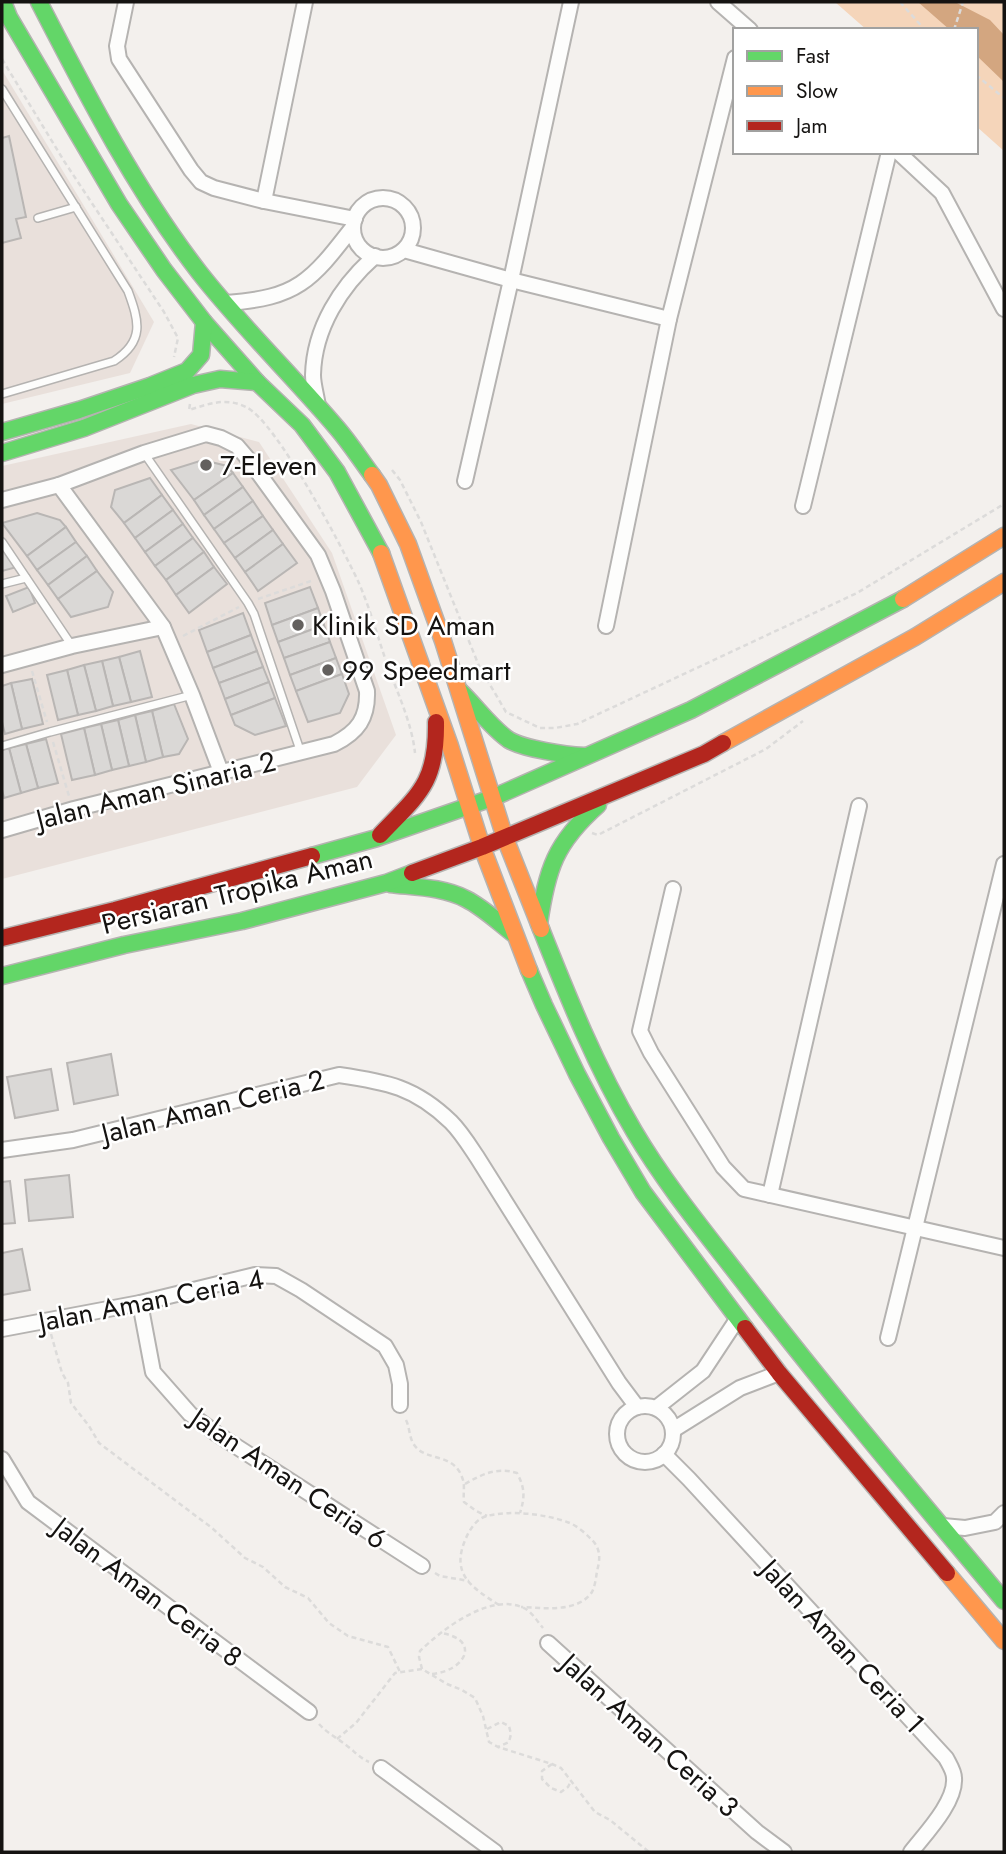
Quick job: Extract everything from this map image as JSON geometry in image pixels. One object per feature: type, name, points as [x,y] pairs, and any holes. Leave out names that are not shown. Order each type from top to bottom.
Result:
[{"type":"street","points":[[39,2],[92,105],[186,254],[338,429],[379,485],[408,544],[443,641],[505,838],[539,925],[567,996],[632,1128],[663,1178],[813,1372],[1001,1597]]},
{"type":"street","points":[[126,2],[117,46],[119,59],[201,183],[354,223]]},
{"type":"street","points":[[264,201],[305,2]]},
{"type":"street","points":[[465,481],[571,2]]},
{"type":"street","points":[[718,2],[745,28]]},
{"type":"street","points":[[5,9],[119,204],[163,270],[257,382],[302,425],[337,472],[363,518],[383,558],[482,848],[515,936],[577,1074],[643,1192],[779,1373],[1004,1642]]},
{"type":"street","points":[[606,625],[669,319],[733,66]]},
{"type":"street","points":[[803,506],[889,154]]},
{"type":"street","points":[[900,154],[942,193],[1004,309]]},
{"type":"street","points":[[226,303],[247,302],[283,294],[304,283],[324,264],[369,201],[384,198],[399,202],[410,213],[413,221],[412,236],[404,250],[382,258],[361,248],[357,242],[354,223]]},
{"type":"street","points":[[404,250],[669,319]]},
{"type":"street","points":[[318,407],[313,376],[317,343],[329,313],[359,270],[375,256]]},
{"type":"street","points":[[2,432],[103,402],[187,371],[201,355],[204,322]]},
{"type":"street","points":[[2,453],[84,428],[193,384],[219,379],[257,382]]},
{"type":"street","name":"Jalan Aman Sinaria 2","points":[[2,830],[74,809],[334,744],[355,732],[363,719],[368,704],[367,691],[318,555],[249,460],[237,446],[206,434],[144,453]]},
{"type":"street","points":[[2,500],[59,485],[144,453]]},
{"type":"street","points":[[59,485],[163,626],[221,772]]},
{"type":"street","name":"Persiaran Tropika Aman","points":[[2,938],[377,838],[492,798],[691,710],[895,604],[1004,536]]},
{"type":"street","name":"Persiaran Tropika Aman","points":[[2,976],[124,945],[242,921],[386,883],[482,848],[705,754],[915,637],[1004,582]]},
{"type":"street","points":[[2,665],[163,626]]},
{"type":"street","points":[[458,689],[494,728],[512,741],[560,754],[586,756]]},
{"type":"street","points":[[377,838],[415,799],[425,782],[436,750],[434,703]]},
{"type":"street","points":[[539,925],[544,885],[564,841],[590,811],[612,793]]},
{"type":"street","points":[[770,1195],[859,806]]},
{"type":"street","points":[[888,1338],[1004,864]]},
{"type":"street","points":[[386,883],[457,895],[515,936]]},
{"type":"street","points":[[673,889],[640,1031],[723,1167],[744,1189],[1004,1248]]},
{"type":"street","name":"Jalan Aman Ceria 2","points":[[2,1150],[73,1140],[339,1075],[405,1089],[421,1097],[452,1123],[477,1157],[619,1383],[637,1407]]},
{"type":"street","name":"Jalan Aman Ceria 4","points":[[2,1329],[140,1303],[255,1275],[276,1276],[386,1346],[396,1365],[400,1405]]},
{"type":"street","name":"Jalan Aman Ceria 6","points":[[140,1303],[153,1372],[190,1414],[422,1566]]},
{"type":"street","points":[[656,1408],[704,1370],[738,1318]]},
{"type":"street","points":[[673,1430],[740,1388],[779,1373]]},
{"type":"street","points":[[647,1406],[664,1413],[673,1430],[670,1447],[664,1454],[648,1462],[631,1458],[624,1452],[618,1435],[623,1418],[637,1407],[647,1406]]},
{"type":"street","name":"Jalan Aman Ceria 1","points":[[664,1454],[946,1758],[955,1774],[954,1790],[942,1811],[911,1852]]},
{"type":"street","name":"Jalan Aman Ceria 8","points":[[2,1459],[28,1502],[309,1712]]},
{"type":"street","points":[[943,1526],[965,1528],[995,1522],[1004,1513]]},
{"type":"street","points":[[1001,1597],[1004,1577]]},
{"type":"street","name":"Jalan Aman Ceria 3","points":[[548,1643],[757,1832],[784,1852]]},
{"type":"street","points":[[382,1768],[495,1852]]},
{"type":"lane","points":[[2,89],[128,290],[138,324],[136,339],[127,353],[114,361],[2,394]]},
{"type":"lane","points":[[38,218],[76,207]]},
{"type":"lane","points":[[144,453],[254,614],[306,752]]},
{"type":"lane","points":[[2,542],[72,646]]},
{"type":"lane","points":[[2,584],[26,578]]},
{"type":"lane","points":[[2,746],[192,695]]},
{"type":"path","points":[[900,2],[923,28]]},
{"type":"path","points":[[955,28],[963,2]]},
{"type":"path","points":[[2,59],[64,161],[169,321],[178,338],[174,359]]},
{"type":"path","points":[[978,77],[1004,98]]},
{"type":"path","points":[[193,384],[189,410],[219,401],[248,408],[261,420],[292,460],[359,583],[407,721],[416,760]]},
{"type":"path","points":[[540,728],[577,724],[857,593],[1004,504]]},
{"type":"path","points":[[47,1321],[62,1373],[68,1383],[71,1403],[99,1443],[212,1528],[245,1558],[263,1567],[285,1587],[308,1598],[329,1623],[348,1636],[388,1647],[400,1672]]},
{"type":"path","points":[[400,1405],[416,1449],[444,1458],[456,1467],[465,1484]]},
{"type":"path","points":[[487,1516],[464,1502],[462,1492],[465,1484],[485,1473],[506,1470],[517,1473],[524,1486],[520,1513]]},
{"type":"path","points":[[422,1669],[420,1651],[452,1624],[478,1610],[499,1605],[546,1608],[577,1605],[594,1589],[600,1559],[598,1546],[569,1522],[520,1513],[487,1516],[478,1520],[468,1533],[458,1561],[461,1573],[485,1596],[499,1605]]},
{"type":"path","points":[[422,1566],[440,1576],[469,1581]]},
{"type":"path","points":[[522,1607],[531,1612],[543,1629],[548,1643]]},
{"type":"path","points":[[432,1674],[444,1673],[454,1668],[461,1662],[464,1654],[460,1639],[454,1635],[440,1633]]},
{"type":"path","points":[[337,1739],[356,1723],[396,1673],[422,1669],[475,1698],[483,1716],[489,1742],[561,1769],[595,1812],[610,1820],[649,1852]]},
{"type":"path","points":[[309,1712],[321,1727],[360,1758],[382,1768]]},
{"type":"path","points":[[486,1730],[501,1722],[509,1726],[509,1742],[498,1747]]},
{"type":"path","points":[[552,1764],[542,1771],[542,1779],[551,1788],[561,1792],[568,1787],[571,1780]]},
{"type":"shaded area","points":[[835,2],[1004,2],[1004,151],[978,128],[978,28],[865,28]]},
{"type":"shaded area","points":[[918,2],[955,2],[990,20],[1004,35],[1004,82],[978,57],[978,28],[948,28]]},
{"type":"shaded area","points":[[2,70],[154,322],[130,373],[2,404]]},
{"type":"shaded area","points":[[191,424],[259,442],[332,553],[396,735],[357,787],[2,879],[2,466]]},
{"type":"building","points":[[9,136],[26,217],[16,219],[21,238],[2,243],[2,138]]},
{"type":"building","points":[[203,460],[227,466],[233,473],[194,500],[171,470]]},
{"type":"building","points":[[233,473],[243,487],[204,515],[194,500]]},
{"type":"building","points":[[150,478],[162,495],[124,523],[111,507],[115,490]]},
{"type":"building","points":[[243,487],[253,501],[214,529],[204,515]]},
{"type":"building","points":[[162,495],[173,510],[135,538],[124,523]]},
{"type":"building","points":[[253,501],[263,516],[224,543],[214,529]]},
{"type":"building","points":[[173,510],[183,524],[145,552],[135,538]]},
{"type":"building","points":[[37,513],[60,520],[66,527],[27,556],[2,523]]},
{"type":"building","points":[[263,516],[273,530],[235,558],[224,543]]},
{"type":"building","points":[[183,524],[193,538],[155,566],[145,552]]},
{"type":"building","points":[[66,527],[76,542],[37,570],[27,556]]},
{"type":"building","points":[[273,530],[283,544],[245,572],[235,558]]},
{"type":"building","points":[[193,538],[204,552],[166,580],[155,566]]},
{"type":"building","points":[[76,542],[87,556],[48,585],[37,570]]},
{"type":"building","points":[[283,544],[297,563],[258,591],[245,572]]},
{"type":"building","points":[[2,547],[17,567],[2,571]]},
{"type":"building","points":[[204,552],[214,567],[176,595],[166,580]]},
{"type":"building","points":[[87,556],[97,571],[58,599],[48,585]]},
{"type":"building","points":[[214,567],[227,584],[189,613],[176,595]]},
{"type":"building","points":[[97,571],[113,592],[108,607],[71,617],[58,599]]},
{"type":"building","points":[[29,587],[35,603],[13,612],[6,596]]},
{"type":"building","points":[[310,587],[318,608],[272,625],[265,603]]},
{"type":"building","name":"Klinik SD Aman","points":[[318,608],[324,625],[278,642],[272,625]]},
{"type":"building","points":[[243,613],[251,635],[207,652],[199,630]]},
{"type":"building","points":[[324,625],[330,642],[284,658],[278,642]]},
{"type":"building","points":[[251,635],[257,651],[213,668],[207,652]]},
{"type":"building","points":[[330,642],[336,658],[290,675],[284,658]]},
{"type":"building","points":[[140,651],[152,697],[131,702],[119,657]]},
{"type":"building","points":[[257,651],[263,667],[219,683],[213,668]]},
{"type":"building","points":[[119,657],[131,702],[113,706],[102,661]]},
{"type":"building","points":[[336,658],[342,674],[296,691],[290,675]]},
{"type":"building","points":[[102,661],[113,706],[96,711],[84,665]]},
{"type":"building","points":[[84,665],[96,711],[78,715],[67,670]]},
{"type":"building","points":[[263,667],[269,682],[225,699],[219,683]]},
{"type":"building","points":[[67,670],[78,715],[58,720],[47,675]]},
{"type":"building","points":[[342,674],[349,694],[340,713],[308,722],[296,691]]},
{"type":"building","points":[[32,679],[43,724],[22,729],[11,683]]},
{"type":"building","points":[[269,682],[275,698],[231,715],[225,699]]},
{"type":"building","points":[[11,683],[22,729],[5,734],[2,722],[2,686]]},
{"type":"building","points":[[275,698],[286,726],[255,735],[235,725],[231,715]]},
{"type":"building","points":[[174,704],[188,739],[179,754],[163,757],[152,711]]},
{"type":"building","points":[[152,711],[163,757],[146,762],[135,715]]},
{"type":"building","points":[[135,715],[146,762],[129,766],[118,720]]},
{"type":"building","points":[[118,720],[129,766],[112,770],[101,724]]},
{"type":"building","points":[[101,724],[112,770],[95,775],[84,728]]},
{"type":"building","points":[[84,728],[95,775],[72,780],[61,734]]},
{"type":"building","points":[[46,739],[58,783],[38,788],[26,744]]},
{"type":"building","points":[[26,744],[38,788],[21,793],[9,748]]},
{"type":"building","points":[[9,748],[21,793],[4,798],[2,750]]},
{"type":"building","points":[[111,1054],[118,1095],[74,1104],[67,1063]]},
{"type":"building","points":[[51,1069],[58,1110],[15,1118],[7,1077]]},
{"type":"building","points":[[69,1175],[73,1217],[29,1221],[25,1180]]},
{"type":"building","points":[[10,1181],[15,1223],[2,1224],[2,1182]]},
{"type":"building","points":[[22,1249],[30,1290],[2,1295],[2,1253]]},
{"type":"traffic: fast","points":[[3,2],[9,17],[119,204],[164,270],[204,322],[257,382],[302,425],[337,472],[381,553]]},
{"type":"traffic: fast","points":[[39,2],[113,141],[176,240],[232,312],[342,434],[372,475]]},
{"type":"traffic: fast","points":[[2,432],[79,410],[187,371],[201,355],[204,322]]},
{"type":"traffic: fast","points":[[2,453],[84,428],[193,385],[220,379],[257,382]]},
{"type":"traffic: fast","points":[[312,856],[377,838],[492,798],[691,710],[903,599]]},
{"type":"traffic: fast","points":[[459,690],[509,740],[535,749],[584,756]]},
{"type":"traffic: fast","points":[[539,924],[555,858],[572,832],[598,805]]},
{"type":"traffic: fast","points":[[2,976],[124,945],[242,921],[386,883],[412,873]]},
{"type":"traffic: fast","points":[[390,884],[429,888],[457,895],[479,907],[515,935]]},
{"type":"traffic: fast","points":[[541,929],[607,1082],[660,1172],[811,1368],[1004,1601]]},
{"type":"traffic: fast","points":[[529,970],[577,1074],[643,1192],[745,1328]]},
{"type":"traffic: slow","points":[[372,475],[408,544],[443,641],[505,838],[541,929]]},
{"type":"traffic: slow","points":[[903,599],[1004,536]]},
{"type":"traffic: slow","points":[[381,553],[450,746],[482,847],[529,970]]},
{"type":"traffic: slow","points":[[723,743],[915,637],[1004,582]]},
{"type":"traffic: slow","points":[[947,1573],[1004,1641]]},
{"type":"traffic: jam","points":[[380,835],[415,797],[429,774],[436,722]]},
{"type":"traffic: jam","points":[[412,873],[482,847],[704,754],[723,743]]},
{"type":"traffic: jam","points":[[2,938],[312,856]]},
{"type":"traffic: jam","points":[[745,1328],[779,1373],[947,1573]]},
{"type":"place","name":"7-Eleven","points":[[206,465]]},
{"type":"place","name":"Klinik SD Aman","points":[[298,625]]},
{"type":"place","name":"99 Speedmart","points":[[328,670]]}]
